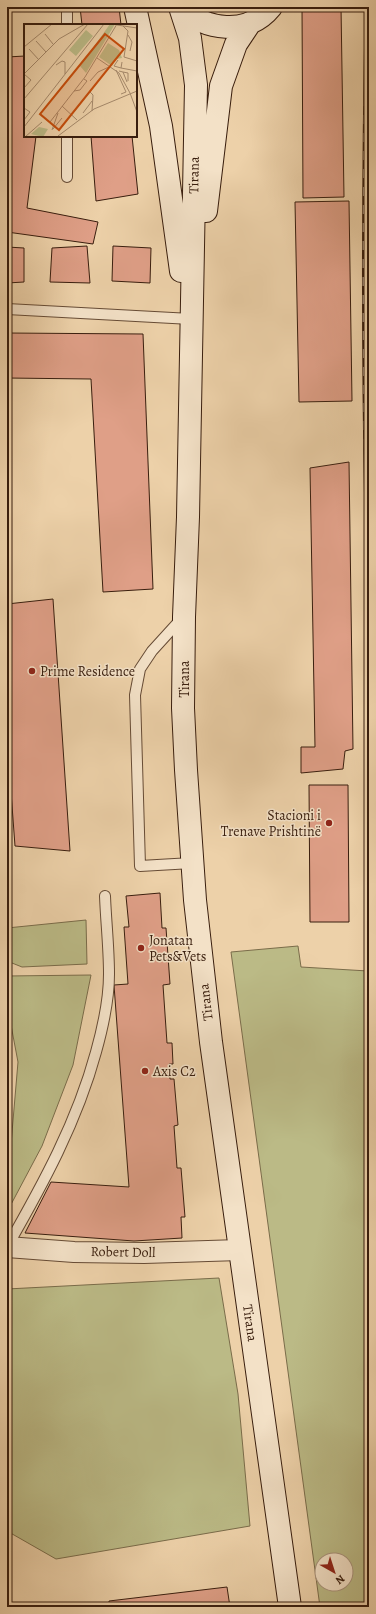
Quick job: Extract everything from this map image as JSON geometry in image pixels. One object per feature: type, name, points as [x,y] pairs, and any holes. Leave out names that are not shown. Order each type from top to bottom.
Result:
[{"type":"main road","points":[[135,7],[161,126],[189,319],[191,343]]},
{"type":"main road","points":[[180,7],[195,19],[212,26],[231,28],[250,23],[267,12],[271,7]]},
{"type":"main road","name":"Tirana","points":[[180,7],[190,38],[196,85],[189,319]]},
{"type":"main road","name":"Tirana","points":[[250,23],[236,44],[221,86],[191,343],[188,516],[184,617],[184,708],[192,863],[210,1034],[290,1607]]},
{"type":"street","name":"Robert Doll","points":[[7,1247],[74,1252],[136,1253],[240,1250]]},
{"type":"lane","points":[[67,7],[67,24]]},
{"type":"lane","points":[[67,137],[67,177]]},
{"type":"lane","points":[[7,309],[189,319]]},
{"type":"lane","points":[[184,617],[152,651],[140,669],[135,695],[140,866],[192,863]]},
{"type":"lane","points":[[7,1247],[41,1188],[70,1129],[89,1080],[104,1026],[110,975],[105,896]]},
{"type":"shaded area","points":[[86,920],[87,964],[22,967],[7,961],[7,928]]},
{"type":"shaded area","points":[[298,946],[301,967],[368,971],[369,1607],[320,1607],[318,1592],[354,1592],[354,1552],[314,1552],[314,1563],[231,952]]},
{"type":"shaded area","points":[[91,975],[73,1065],[42,1146],[7,1212],[7,1191],[18,1062],[7,1004],[7,976]]},
{"type":"shaded area","points":[[219,1278],[238,1394],[250,1526],[56,1559],[7,1531],[7,1289]]},
{"type":"building","points":[[80,7],[119,7],[121,24],[82,24]]},
{"type":"building","points":[[302,7],[341,7],[344,197],[303,198]]},
{"type":"building","points":[[24,56],[24,137],[36,137],[27,208],[98,222],[93,244],[7,232],[7,57]]},
{"type":"building","points":[[91,137],[132,137],[138,194],[96,201]]},
{"type":"building","points":[[349,201],[352,401],[299,402],[295,202]]},
{"type":"building","points":[[87,246],[90,283],[50,282],[52,248]]},
{"type":"building","points":[[113,246],[151,248],[150,283],[112,281]]},
{"type":"building","points":[[7,247],[24,248],[24,282],[7,283]]},
{"type":"building","points":[[7,333],[143,334],[153,589],[103,592],[91,379],[7,378]]},
{"type":"building","points":[[349,462],[353,749],[345,751],[343,769],[301,773],[301,747],[315,747],[310,468]]},
{"type":"building","name":"Prime Residence","points":[[53,599],[70,851],[15,846],[7,738],[7,604]]},
{"type":"building","name":"Stacioni i Trenave Prishtinë","points":[[309,785],[348,785],[349,922],[310,922]]},
{"type":"building","name":"Axis C2","points":[[160,893],[162,928],[166,928],[170,984],[163,985],[167,1043],[172,1043],[173,1064],[169,1064],[170,1079],[174,1079],[178,1125],[174,1126],[177,1168],[181,1168],[185,1217],[181,1217],[182,1238],[134,1241],[25,1233],[51,1182],[129,1187],[114,985],[128,984],[124,927],[129,927],[126,896]]},
{"type":"building","points":[[227,1587],[230,1607],[109,1607],[109,1601]]},
{"type":"railway","points":[[367,7],[364,306],[369,606]]},
{"type":"place","name":"Prime Residence","points":[[32,671]]},
{"type":"place","name":"Stacioni i Trenave Prishtinë","points":[[329,823]]},
{"type":"place","name":"Jonatan Pets&Vets","points":[[141,948]]},
{"type":"place","name":"Axis C2","points":[[145,1071]]}]
